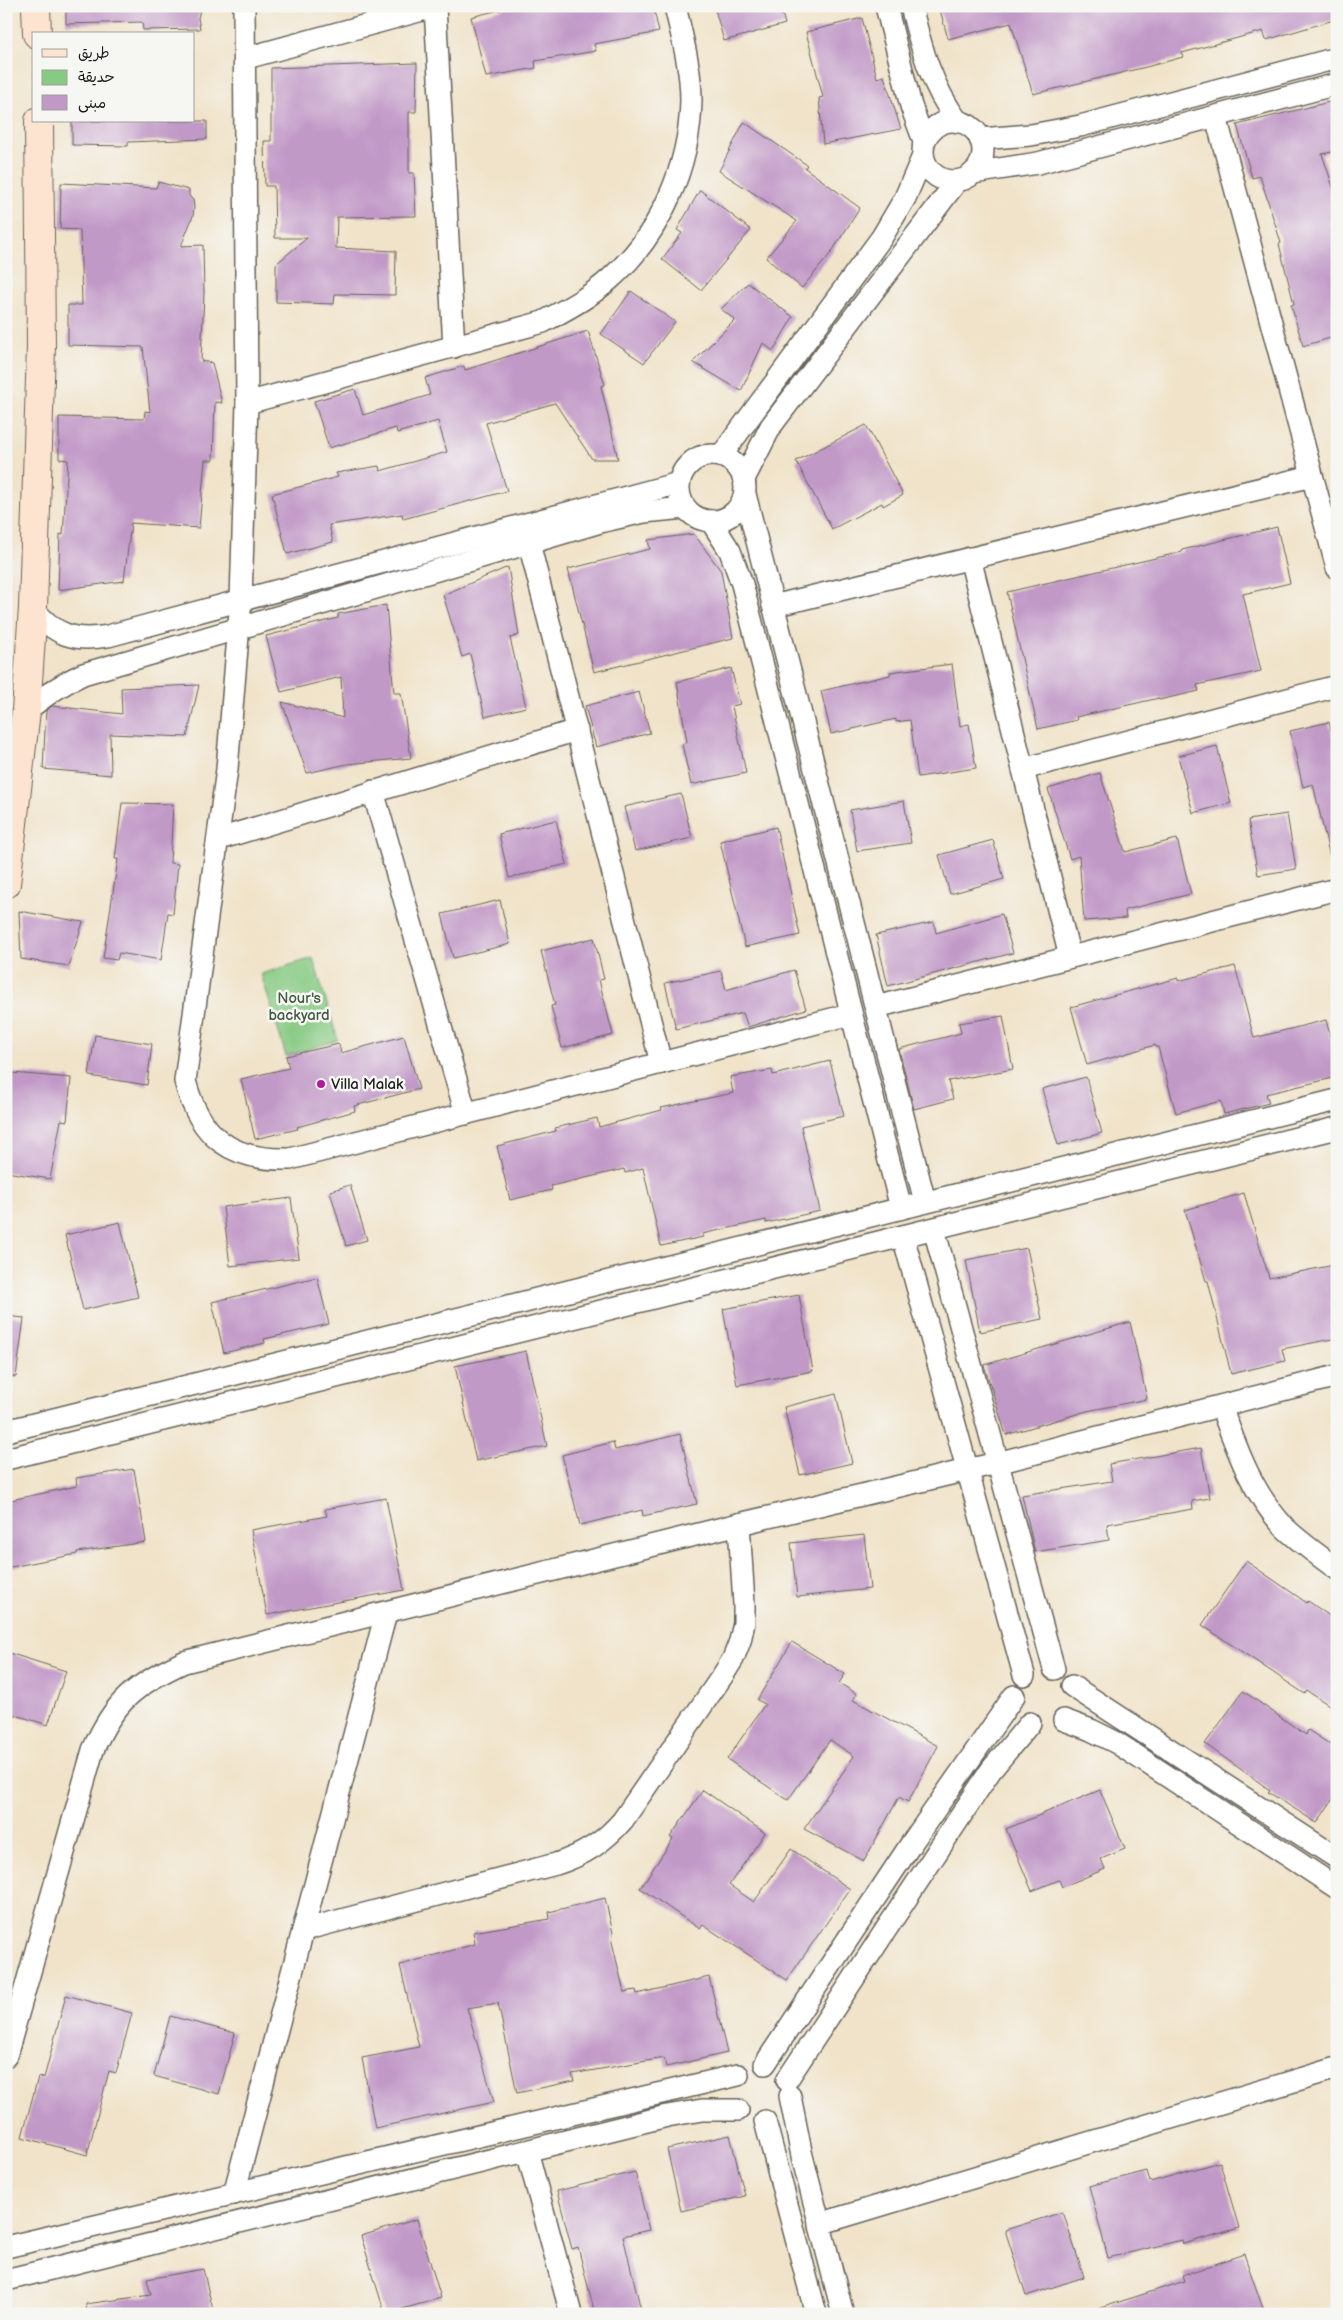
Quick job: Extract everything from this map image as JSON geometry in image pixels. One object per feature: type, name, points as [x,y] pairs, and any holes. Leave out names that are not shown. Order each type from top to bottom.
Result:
[{"type":"street","points":[[36,6],[37,32]]},
{"type":"street","points":[[244,6],[246,58],[247,404],[241,600],[218,838],[185,1081],[192,1104],[204,1125],[221,1142],[242,1154],[266,1160],[290,1159],[851,1014]]},
{"type":"street","points":[[247,404],[543,322],[579,303],[611,278],[638,249],[656,222],[677,178],[687,139],[690,107],[686,54],[675,6]]},
{"type":"street","points":[[886,6],[911,106],[931,172],[948,181],[1038,163],[1337,84]]},
{"type":"street","points":[[911,6],[929,73],[937,90],[958,122],[974,131],[980,138],[983,153],[981,160],[965,177],[771,426],[744,486],[737,511],[712,522],[692,515],[685,508],[678,492],[679,483],[685,468],[698,458],[713,455],[722,456],[739,469],[744,486],[773,606],[876,1007],[915,1205]]},
{"type":"street","points":[[246,58],[436,7],[454,347]]},
{"type":"street","points":[[980,138],[1031,135],[1080,126],[1337,58]]},
{"type":"street","points":[[1216,117],[1337,568]]},
{"type":"street","points":[[6,884],[26,711],[33,608],[41,346],[39,122]]},
{"type":"street","points":[[722,456],[882,237],[905,198],[924,148],[934,128],[942,123],[958,122]]},
{"type":"street","points":[[773,606],[1312,476]]},
{"type":"street","points":[[33,608],[44,622],[58,632],[74,638],[91,639],[679,483]]},
{"type":"street","points":[[26,711],[56,688],[83,674],[624,516],[685,508]]},
{"type":"street","points":[[712,522],[730,552],[742,584],[851,1014],[915,1205],[930,1230],[1054,1669]]},
{"type":"street","points":[[529,543],[661,1063]]},
{"type":"street","points":[[970,558],[1070,957]]},
{"type":"street","points":[[1023,769],[1337,686]]},
{"type":"street","points":[[218,838],[577,730]]},
{"type":"street","points":[[374,790],[466,1114]]},
{"type":"street","points":[[876,1007],[1337,889]]},
{"type":"street","points":[[6,1431],[1337,1100]]},
{"type":"street","points":[[6,1459],[1337,1128]]},
{"type":"street","points":[[1225,1129],[1232,1155]]},
{"type":"street","points":[[903,1236],[1024,1675]]},
{"type":"street","points":[[628,1277],[634,1303]]},
{"type":"street","points":[[6,2056],[93,1750],[103,1728],[116,1708],[133,1690],[152,1676],[184,1662],[739,1524],[997,1463],[1337,1376]]},
{"type":"street","points":[[1221,1406],[1240,1457],[1267,1506],[1286,1528],[1337,1569]]},
{"type":"street","points":[[302,1930],[576,1858],[594,1848],[610,1835],[624,1820],[733,1659],[744,1623],[739,1524]]},
{"type":"street","points":[[234,2194],[386,1613]]},
{"type":"street","points":[[765,2064],[913,1841],[1014,1696],[1016,1688],[1024,1675],[1033,1670],[1054,1669],[1061,1673],[1072,1686],[1337,1858]]},
{"type":"street","points":[[1014,1696],[1018,1712],[1030,1723],[1047,1727],[1064,1720],[1073,1704],[1072,1686]]},
{"type":"street","points":[[1064,1720],[1091,1730],[1117,1744],[1337,1888]]},
{"type":"street","points":[[738,2075],[732,2096],[738,2110],[750,2119],[765,2121],[779,2115],[788,2104],[788,2088],[934,1857],[991,1770],[1030,1723]]},
{"type":"street","points":[[913,1841],[934,1857]]},
{"type":"street","points":[[6,2247],[738,2075],[750,2066],[765,2064],[779,2070],[788,2088],[802,2156],[843,2314]]},
{"type":"street","points":[[819,2224],[1337,2068]]},
{"type":"street","points":[[6,2280],[684,2113],[720,2109],[738,2110]]},
{"type":"street","points":[[765,2121],[816,2314]]},
{"type":"street","points":[[527,2151],[571,2314]]},
{"type":"green space","name":"Nour's backyard","points":[[313,958],[338,1040],[286,1056],[261,974]]},
{"type":"building","points":[[66,6],[201,6],[198,18],[200,29],[143,30],[142,22],[66,24]]},
{"type":"building","points":[[515,6],[653,6],[659,32],[594,44],[596,51],[535,61],[536,68],[486,77],[471,17]]},
{"type":"building","points":[[714,6],[780,6],[785,24],[724,41]]},
{"type":"building","points":[[939,6],[1337,6],[1337,19],[1266,40],[1263,31],[1182,53],[1183,57],[1033,94],[1011,23],[948,39]]},
{"type":"building","points":[[862,18],[877,78],[884,76],[901,129],[823,144],[819,98],[823,97],[806,32]]},
{"type":"building","points":[[417,63],[416,112],[409,112],[409,173],[414,173],[416,216],[337,217],[336,248],[396,251],[395,295],[335,294],[334,304],[276,302],[276,264],[307,238],[275,238],[274,186],[265,186],[264,141],[271,141],[271,68]]},
{"type":"building","points":[[1337,100],[1337,151],[1322,154],[1337,199],[1337,336],[1303,346],[1291,305],[1294,304],[1279,244],[1281,243],[1260,176],[1252,178],[1237,125]]},
{"type":"building","points":[[207,121],[207,139],[128,142],[128,146],[72,145],[72,122]]},
{"type":"building","points":[[744,122],[807,165],[805,168],[860,208],[831,253],[802,288],[766,258],[797,221],[719,171]]},
{"type":"building","points":[[158,182],[189,190],[189,196],[193,200],[193,216],[181,246],[203,245],[204,294],[201,361],[212,363],[222,403],[215,402],[213,460],[205,460],[199,528],[131,523],[124,581],[58,590],[60,534],[63,535],[68,460],[59,459],[59,417],[144,419],[145,411],[150,412],[143,347],[68,345],[68,305],[82,305],[80,230],[60,229],[61,183],[156,188]]},
{"type":"building","points":[[700,190],[751,230],[701,290],[662,259],[682,233],[677,230]]},
{"type":"building","points":[[748,283],[793,317],[773,351],[763,343],[741,391],[693,362],[735,320],[721,309]]},
{"type":"building","points":[[631,291],[675,322],[644,363],[601,334]]},
{"type":"building","points":[[588,331],[605,385],[601,386],[618,459],[592,459],[555,403],[486,423],[507,491],[403,519],[402,514],[329,525],[333,542],[287,554],[272,494],[338,477],[336,473],[379,466],[380,471],[447,452],[438,421],[397,433],[396,428],[329,448],[314,401],[355,389],[363,415],[430,395],[425,378],[464,366],[465,370]]},
{"type":"building","points":[[866,425],[903,495],[883,506],[882,503],[832,529],[796,461]]},
{"type":"building","points":[[1277,527],[1290,583],[1243,594],[1261,671],[1197,685],[1199,691],[1076,717],[1077,720],[1038,729],[1007,592],[1182,552],[1182,550]]},
{"type":"building","points":[[694,534],[721,571],[733,638],[594,672],[568,569],[650,549],[648,540]]},
{"type":"building","points":[[508,567],[519,635],[510,638],[526,707],[485,717],[470,654],[462,657],[443,595]]},
{"type":"building","points":[[386,605],[394,693],[401,693],[411,758],[347,764],[307,773],[282,702],[343,718],[341,677],[281,692],[266,636],[338,618],[338,614]]},
{"type":"building","points":[[952,664],[960,726],[969,724],[976,768],[918,777],[910,720],[896,722],[896,719],[831,734],[821,691],[890,675],[890,672]]},
{"type":"building","points":[[731,668],[740,704],[732,706],[746,773],[691,785],[682,744],[687,742],[677,682]]},
{"type":"building","points":[[199,685],[187,737],[110,734],[111,775],[43,769],[46,711],[52,706],[122,714],[121,688]]},
{"type":"building","points":[[639,692],[650,733],[596,747],[585,706]]},
{"type":"building","points":[[1329,722],[1337,754],[1337,856],[1330,857],[1313,784],[1303,787],[1290,731]]},
{"type":"building","points":[[1217,746],[1231,803],[1193,813],[1178,756]]},
{"type":"building","points":[[1100,773],[1125,852],[1177,839],[1191,894],[1125,910],[1126,918],[1084,921],[1079,856],[1070,859],[1048,789]]},
{"type":"building","points":[[681,794],[692,838],[635,851],[624,807]]},
{"type":"building","points":[[904,801],[911,843],[857,851],[850,810]]},
{"type":"building","points":[[122,803],[173,804],[170,863],[178,864],[173,914],[168,913],[161,960],[119,953],[117,960],[103,958],[118,859],[115,859]]},
{"type":"building","points":[[1287,814],[1296,869],[1258,875],[1248,820]]},
{"type":"building","points":[[556,820],[567,864],[509,878],[499,834]]},
{"type":"building","points":[[776,827],[800,935],[745,947],[720,841]]},
{"type":"building","points":[[993,840],[1004,879],[950,894],[939,855]]},
{"type":"building","points":[[500,900],[510,944],[453,958],[442,914]]},
{"type":"building","points":[[19,911],[83,922],[69,966],[21,959]]},
{"type":"building","points":[[1002,914],[1013,953],[888,986],[876,935],[934,922],[936,933]]},
{"type":"building","points":[[594,938],[604,979],[599,980],[613,1035],[562,1048],[551,1006],[555,1005],[541,951]]},
{"type":"building","points":[[1235,966],[1254,1038],[1326,1020],[1337,1062],[1337,1077],[1266,1094],[1269,1103],[1224,1114],[1221,1101],[1176,1113],[1158,1047],[1155,1047],[1155,1045],[1087,1065],[1071,1007],[1178,978],[1178,981]]},
{"type":"building","points":[[794,970],[806,1009],[748,1027],[743,1013],[676,1029],[665,983],[721,971],[726,990]]},
{"type":"building","points":[[1003,1016],[1013,1069],[948,1081],[953,1099],[914,1109],[899,1049],[961,1033],[959,1023]]},
{"type":"building","points":[[95,1035],[152,1044],[147,1085],[89,1076]]},
{"type":"building","points":[[404,1036],[419,1089],[354,1106],[355,1111],[297,1127],[298,1129],[255,1139],[241,1079],[289,1068],[286,1056],[339,1044],[341,1053]]},
{"type":"building","points":[[830,1061],[844,1116],[801,1126],[820,1211],[702,1234],[703,1237],[661,1246],[643,1168],[625,1173],[624,1169],[551,1186],[552,1190],[510,1200],[497,1146],[556,1131],[555,1128],[597,1118],[599,1127],[662,1110],[661,1108],[733,1093],[730,1077],[772,1070],[773,1075]]},
{"type":"building","points":[[12,1073],[71,1078],[67,1121],[61,1120],[50,1179],[6,1172],[6,1126]]},
{"type":"building","points":[[1086,1077],[1102,1133],[1058,1145],[1042,1089]]},
{"type":"building","points":[[350,1185],[367,1240],[346,1246],[330,1191]]},
{"type":"building","points":[[1244,1193],[1269,1278],[1334,1265],[1337,1279],[1337,1338],[1282,1349],[1285,1361],[1231,1374],[1208,1281],[1206,1281],[1185,1210]]},
{"type":"building","points":[[291,1198],[299,1258],[230,1266],[223,1207]]},
{"type":"building","points":[[120,1222],[138,1297],[83,1310],[65,1235]]},
{"type":"building","points":[[1027,1248],[1042,1319],[980,1332],[966,1260]]},
{"type":"building","points":[[317,1277],[329,1324],[264,1339],[265,1343],[224,1353],[212,1302]]},
{"type":"building","points":[[799,1295],[813,1371],[737,1385],[723,1309]]},
{"type":"building","points":[[6,1316],[24,1318],[16,1377],[6,1376]]},
{"type":"building","points":[[1130,1322],[1147,1399],[1087,1411],[1006,1435],[984,1365]]},
{"type":"building","points":[[526,1351],[547,1446],[476,1461],[455,1366]]},
{"type":"building","points":[[836,1394],[852,1463],[800,1475],[784,1407]]},
{"type":"building","points":[[680,1434],[697,1504],[643,1516],[642,1510],[580,1525],[562,1455],[613,1442],[615,1450]]},
{"type":"building","points":[[1201,1448],[1210,1498],[1192,1501],[1193,1509],[1107,1524],[1109,1540],[1035,1552],[1022,1495],[1112,1481],[1109,1464]]},
{"type":"building","points":[[134,1469],[146,1542],[77,1552],[77,1554],[6,1568],[6,1501],[77,1486],[76,1478]]},
{"type":"building","points":[[386,1498],[404,1590],[267,1615],[251,1530],[327,1516],[325,1509]]},
{"type":"building","points":[[864,1535],[870,1589],[797,1597],[791,1543]]},
{"type":"building","points":[[1246,1561],[1337,1621],[1337,1710],[1307,1691],[1305,1694],[1202,1625]]},
{"type":"building","points":[[792,1642],[845,1674],[839,1683],[857,1694],[853,1700],[938,1746],[908,1802],[899,1797],[864,1861],[804,1829],[854,1756],[830,1740],[788,1800],[727,1759],[765,1704],[757,1700]]},
{"type":"building","points":[[6,1652],[66,1671],[48,1725],[6,1712]]},
{"type":"building","points":[[1243,1691],[1306,1735],[1308,1730],[1337,1749],[1337,1793],[1317,1823],[1268,1792],[1270,1790],[1205,1744]]},
{"type":"building","points":[[703,1790],[765,1833],[729,1885],[754,1902],[791,1849],[850,1889],[787,1980],[703,1925],[700,1929],[640,1888],[673,1839],[670,1837]]},
{"type":"building","points":[[1100,1790],[1125,1849],[1101,1859],[1105,1869],[1062,1887],[1059,1880],[1032,1891],[1006,1829]]},
{"type":"building","points":[[605,1898],[613,1933],[612,1942],[624,1992],[636,1990],[637,1994],[709,1977],[727,2053],[666,2067],[664,2058],[572,2074],[574,2081],[517,2093],[498,2003],[467,2008],[494,2102],[375,2128],[362,2058],[419,2047],[400,1965],[475,1944],[473,1932],[550,1919],[549,1912]]},
{"type":"building","points":[[66,1995],[132,2013],[116,2073],[109,2071],[87,2155],[22,2137],[38,2077],[44,2078]]},
{"type":"building","points":[[170,2016],[235,2033],[219,2094],[154,2076]]},
{"type":"building","points":[[730,2135],[745,2196],[681,2211],[667,2149]]},
{"type":"building","points":[[1220,2162],[1239,2228],[1183,2244],[1182,2240],[1108,2258],[1089,2186],[1147,2171],[1150,2182]]},
{"type":"building","points":[[635,2172],[649,2230],[623,2236],[642,2314],[595,2314],[578,2247],[572,2249],[557,2191]]},
{"type":"building","points":[[1063,2212],[1084,2277],[1026,2296],[1005,2230]]},
{"type":"building","points":[[417,2219],[441,2298],[385,2314],[361,2236]]},
{"type":"building","points":[[1244,2254],[1265,2314],[1094,2314],[1094,2310],[1185,2281],[1183,2275]]},
{"type":"building","points":[[203,2269],[214,2314],[87,2314],[86,2304],[151,2295],[147,2279]]},
{"type":"place","name":"Villa Malak","points":[[321,1084]]}]
